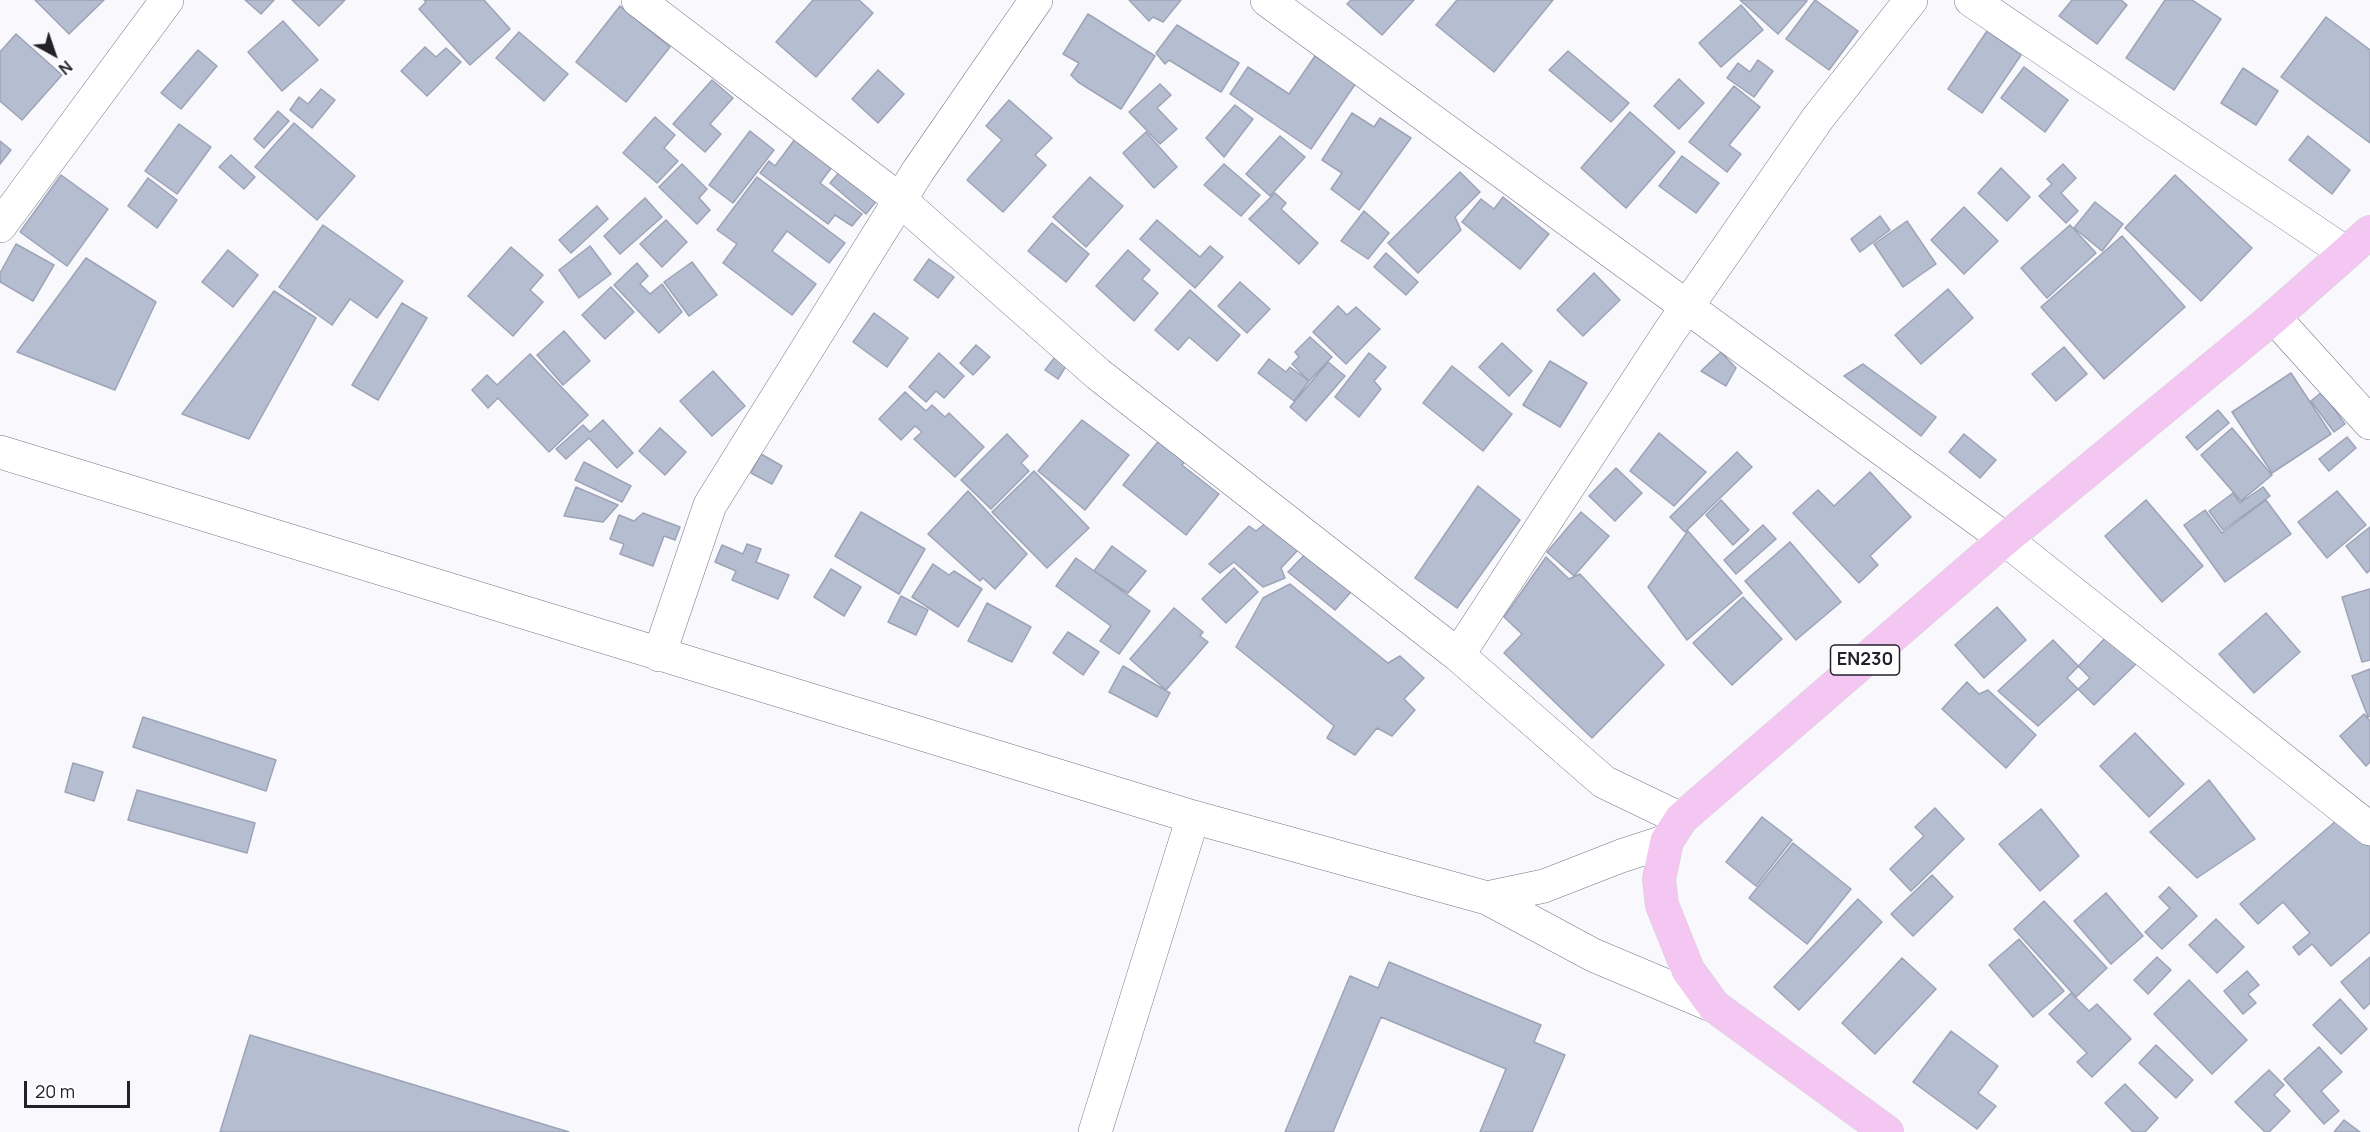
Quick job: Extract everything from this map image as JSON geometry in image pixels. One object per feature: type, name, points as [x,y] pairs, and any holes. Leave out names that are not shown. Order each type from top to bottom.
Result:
[{"type":"main road","name":"EN230","points":[[1674,830],[2005,539],[2274,317],[2358,242]]},
{"type":"main road","points":[[1674,830],[1659,879],[1662,905],[1688,970],[1714,1006],[1887,1132]]},
{"type":"street","points":[[0,226],[167,0]]},
{"type":"street","points":[[638,0],[900,200],[1098,374],[1458,655],[1604,782],[1674,830],[1621,856],[1544,886],[1487,898]]},
{"type":"street","points":[[659,655],[710,505],[900,200],[1036,0]]},
{"type":"street","points":[[1268,0],[1687,309],[2005,539],[2370,830]]},
{"type":"street","points":[[1458,655],[1687,309],[1818,118],[1911,0]]},
{"type":"street","points":[[1971,0],[2358,242]]},
{"type":"street","points":[[2274,317],[2370,423]]},
{"type":"street","points":[[0,452],[1192,817],[1487,898],[1593,955],[1714,1006]]},
{"type":"street","points":[[1095,1132],[1192,817]]},
{"type":"building","points":[[35,0],[104,0],[69,34]]},
{"type":"building","points":[[245,0],[274,0],[261,14]]},
{"type":"building","points":[[292,0],[345,0],[319,26]]},
{"type":"building","points":[[424,0],[484,0],[510,29],[470,65],[419,9],[426,2]]},
{"type":"building","points":[[813,0],[859,0],[873,13],[816,77],[776,42]]},
{"type":"building","points":[[1129,0],[1181,0],[1163,22],[1153,17],[1149,21]]},
{"type":"building","points":[[1351,0],[1414,0],[1382,35],[1347,4]]},
{"type":"building","points":[[1457,0],[1553,0],[1494,72],[1436,25]]},
{"type":"building","points":[[1740,0],[1806,0],[1807,1],[1778,34]]},
{"type":"building","points":[[1815,0],[1858,31],[1829,70],[1786,39]]},
{"type":"building","points":[[2072,0],[2121,0],[2127,5],[2097,44],[2059,16]]},
{"type":"building","points":[[2165,0],[2192,0],[2221,19],[2174,90],[2126,58]]},
{"type":"building","points":[[1741,5],[1763,30],[1721,67],[1699,43]]},
{"type":"building","points":[[620,6],[670,47],[626,102],[576,62]]},
{"type":"building","points":[[1088,14],[1155,56],[1121,109],[1078,82],[1071,75],[1079,63],[1063,54]]},
{"type":"building","points":[[2326,17],[2370,50],[2370,143],[2281,77]]},
{"type":"building","points":[[283,21],[318,60],[282,91],[248,52]]},
{"type":"building","points":[[1177,25],[1239,63],[1221,92],[1169,60],[1165,64],[1156,53]]},
{"type":"building","points":[[1987,31],[2021,55],[1982,113],[1948,89]]},
{"type":"building","points":[[519,32],[568,74],[544,101],[496,58]]},
{"type":"building","points":[[16,34],[62,75],[22,120],[0,101],[0,52]]},
{"type":"building","points":[[425,47],[436,57],[446,48],[461,62],[427,96],[401,71]]},
{"type":"building","points":[[198,50],[217,66],[181,109],[161,93]]},
{"type":"building","points":[[1568,51],[1629,103],[1611,122],[1549,70]]},
{"type":"building","points":[[1315,56],[1356,83],[1311,149],[1230,94],[1248,67],[1289,94]]},
{"type":"building","points":[[1758,60],[1773,71],[1754,97],[1727,78],[1738,63],[1750,72]]},
{"type":"building","points":[[2024,67],[2068,100],[2045,132],[2001,98]]},
{"type":"building","points":[[2243,68],[2278,91],[2256,125],[2221,103]]},
{"type":"building","points":[[878,70],[904,94],[878,123],[852,99]]},
{"type":"building","points":[[1679,79],[1704,103],[1679,129],[1654,106]]},
{"type":"building","points":[[712,80],[733,98],[710,124],[721,134],[705,152],[673,124]]},
{"type":"building","points":[[1160,84],[1171,95],[1157,108],[1177,129],[1160,144],[1129,112]]},
{"type":"building","points":[[1734,86],[1760,107],[1729,145],[1741,154],[1727,172],[1689,142]]},
{"type":"building","points":[[321,89],[335,100],[312,128],[290,110],[299,97],[308,104]]},
{"type":"building","points":[[1009,100],[1052,138],[1035,155],[1046,165],[1003,212],[967,180],[1002,140],[986,126]]},
{"type":"building","points":[[1235,105],[1253,119],[1224,157],[1206,138]]},
{"type":"building","points":[[278,111],[289,121],[264,148],[254,139]]},
{"type":"building","points":[[1630,112],[1675,152],[1626,208],[1581,168]]},
{"type":"building","points":[[1352,113],[1374,127],[1380,118],[1411,138],[1359,210],[1331,189],[1342,173],[1322,160]]},
{"type":"building","points":[[655,117],[675,135],[664,148],[678,161],[657,183],[623,153]]},
{"type":"building","points":[[294,123],[355,176],[317,220],[255,167]]},
{"type":"building","points":[[179,124],[211,147],[177,194],[145,171]]},
{"type":"building","points":[[750,131],[774,150],[733,203],[709,185]]},
{"type":"building","points":[[1146,132],[1177,167],[1154,188],[1123,153]]},
{"type":"building","points":[[1280,136],[1305,157],[1270,196],[1246,174]]},
{"type":"building","points":[[2308,136],[2350,170],[2332,194],[2289,160]]},
{"type":"building","points":[[795,139],[832,167],[820,183],[862,214],[852,226],[835,215],[828,224],[760,173],[769,161],[775,166]]},
{"type":"building","points":[[0,141],[11,150],[0,164]]},
{"type":"building","points":[[231,155],[255,177],[244,189],[219,167]]},
{"type":"building","points":[[1682,156],[1719,183],[1696,213],[1659,186]]},
{"type":"building","points":[[682,164],[707,189],[699,198],[710,210],[697,224],[659,187]]},
{"type":"building","points":[[1224,164],[1260,195],[1241,216],[1204,185]]},
{"type":"building","points":[[2063,164],[2076,178],[2061,193],[2078,211],[2066,223],[2039,196],[2052,184],[2047,179]]},
{"type":"building","points":[[2001,168],[2030,197],[2007,221],[1978,193]]},
{"type":"building","points":[[842,169],[878,199],[866,214],[830,183]]},
{"type":"building","points":[[1460,172],[1480,192],[1455,217],[1461,230],[1418,273],[1388,243]]},
{"type":"building","points":[[61,175],[108,209],[67,266],[20,232]]},
{"type":"building","points":[[2175,175],[2252,248],[2201,301],[2125,228]]},
{"type":"building","points":[[757,177],[845,243],[829,263],[787,231],[772,251],[816,284],[792,315],[723,263],[737,244],[717,230]]},
{"type":"building","points":[[1090,177],[1123,206],[1086,247],[1053,217]]},
{"type":"building","points":[[148,178],[177,200],[157,228],[128,206]]},
{"type":"building","points":[[1275,193],[1286,203],[1281,209],[1318,243],[1299,264],[1249,219]]},
{"type":"building","points":[[1503,197],[1549,234],[1520,269],[1462,222],[1481,199],[1494,209]]},
{"type":"building","points":[[645,198],[662,217],[620,254],[604,236]]},
{"type":"building","points":[[2095,202],[2123,224],[2102,251],[2074,228]]},
{"type":"building","points":[[597,206],[608,219],[571,253],[559,240]]},
{"type":"building","points":[[1964,207],[1998,241],[1964,274],[1931,240]]},
{"type":"building","points":[[1364,211],[1389,233],[1368,259],[1341,241]]},
{"type":"building","points":[[1880,216],[1890,230],[1860,252],[1851,239]]},
{"type":"building","points":[[666,220],[687,242],[662,267],[640,244]]},
{"type":"building","points":[[1157,220],[1200,257],[1210,246],[1223,257],[1195,288],[1140,239]]},
{"type":"building","points":[[1907,221],[1936,264],[1903,287],[1874,244]]},
{"type":"building","points":[[1052,223],[1089,254],[1066,282],[1028,251]]},
{"type":"building","points":[[323,225],[403,281],[377,318],[350,299],[332,325],[279,287]]},
{"type":"building","points":[[2070,225],[2096,253],[2047,298],[2021,268]]},
{"type":"building","points":[[2122,236],[2185,307],[2104,379],[2041,307]]},
{"type":"building","points":[[16,244],[54,265],[33,301],[0,282],[0,273]]},
{"type":"building","points":[[590,246],[611,274],[579,298],[559,270]]},
{"type":"building","points":[[511,247],[543,275],[530,290],[543,302],[513,336],[468,296]]},
{"type":"building","points":[[228,250],[258,275],[233,307],[202,282]]},
{"type":"building","points":[[1128,250],[1150,270],[1142,279],[1158,293],[1134,321],[1096,286]]},
{"type":"building","points":[[1386,253],[1418,282],[1406,295],[1374,267]]},
{"type":"building","points":[[86,258],[156,302],[115,390],[17,352]]},
{"type":"building","points":[[929,259],[954,277],[938,298],[914,280]]},
{"type":"building","points":[[692,262],[717,295],[689,316],[664,282]]},
{"type":"building","points":[[637,263],[648,276],[640,284],[650,294],[662,284],[682,312],[659,333],[614,285]]},
{"type":"building","points":[[1594,273],[1620,300],[1583,336],[1557,310]]},
{"type":"building","points":[[1240,282],[1270,309],[1247,333],[1218,306]]},
{"type":"building","points":[[611,287],[634,312],[605,339],[582,315]]},
{"type":"building","points":[[1948,289],[1973,318],[1921,364],[1895,335]]},
{"type":"building","points":[[1190,290],[1240,335],[1217,361],[1189,337],[1178,350],[1155,330]]},
{"type":"building","points":[[274,291],[316,318],[249,439],[182,414]]},
{"type":"building","points":[[402,303],[427,318],[378,400],[352,385]]},
{"type":"building","points":[[1338,306],[1347,315],[1356,307],[1380,329],[1346,364],[1313,332]]},
{"type":"building","points":[[874,313],[908,338],[887,367],[853,342]]},
{"type":"building","points":[[564,331],[590,361],[563,385],[537,355]]},
{"type":"building","points":[[1310,337],[1332,357],[1309,381],[1292,364],[1299,357],[1295,352]]},
{"type":"building","points":[[1502,343],[1532,371],[1509,396],[1479,367]]},
{"type":"building","points":[[976,345],[990,357],[973,375],[960,363]]},
{"type":"building","points":[[2064,347],[2087,374],[2056,401],[2032,374]]},
{"type":"building","points":[[1721,352],[1736,368],[1726,386],[1701,371]]},
{"type":"building","points":[[939,353],[964,376],[944,398],[936,391],[926,402],[909,387]]},
{"type":"building","points":[[1369,353],[1386,367],[1374,381],[1381,389],[1359,417],[1335,397]]},
{"type":"building","points":[[530,354],[588,415],[549,452],[498,398],[488,408],[472,390],[487,375],[497,385]]},
{"type":"building","points":[[1055,357],[1066,366],[1058,379],[1045,370]]},
{"type":"building","points":[[1269,359],[1286,372],[1290,367],[1309,381],[1294,401],[1258,373]]},
{"type":"building","points":[[1550,361],[1587,383],[1560,427],[1523,405]]},
{"type":"building","points":[[1328,362],[1345,376],[1306,421],[1290,407]]},
{"type":"building","points":[[1863,364],[1936,417],[1921,436],[1844,376]]},
{"type":"building","points":[[1452,366],[1512,414],[1483,451],[1423,403]]},
{"type":"building","points":[[713,371],[745,406],[712,436],[680,401]]},
{"type":"building","points":[[2291,373],[2331,434],[2272,473],[2232,412]]},
{"type":"building","points":[[905,392],[926,411],[932,405],[945,417],[949,413],[984,447],[955,477],[914,439],[922,432],[915,426],[901,440],[879,419]]},
{"type":"building","points":[[2322,392],[2345,424],[2334,432],[2311,401]]},
{"type":"building","points":[[2218,410],[2229,423],[2197,450],[2186,437]]},
{"type":"building","points":[[603,420],[633,453],[617,468],[589,438],[566,459],[556,449],[583,425],[590,432]]},
{"type":"building","points":[[1082,420],[1129,455],[1085,510],[1038,471]]},
{"type":"building","points":[[660,428],[686,452],[665,475],[639,451]]},
{"type":"building","points":[[2232,428],[2272,475],[2241,501],[2201,455]]},
{"type":"building","points":[[1165,433],[1191,454],[1182,465],[1219,494],[1186,535],[1123,485]]},
{"type":"building","points":[[1659,433],[1706,472],[1674,506],[1630,471]]},
{"type":"building","points":[[1007,434],[1028,456],[1021,463],[1029,471],[991,509],[961,480]]},
{"type":"building","points":[[1964,434],[1996,460],[1980,478],[1949,452]]},
{"type":"building","points":[[2347,437],[2356,448],[2329,471],[2319,459]]},
{"type":"building","points":[[1737,452],[1752,467],[1685,532],[1670,517]]},
{"type":"building","points":[[761,454],[782,466],[772,484],[751,473]]},
{"type":"building","points":[[584,462],[631,486],[622,502],[575,480]]},
{"type":"building","points":[[1616,468],[1642,493],[1615,521],[1589,496]]},
{"type":"building","points":[[1034,471],[1089,528],[1047,568],[992,512]]},
{"type":"building","points":[[1870,472],[1911,517],[1870,556],[1878,565],[1859,583],[1793,513],[1818,490],[1834,506]]},
{"type":"building","points":[[1478,486],[1520,520],[1457,608],[1415,578]]},
{"type":"building","points":[[576,487],[618,505],[603,522],[564,516]]},
{"type":"building","points":[[2263,487],[2270,496],[2223,530],[2209,511],[2233,493],[2240,503]]},
{"type":"building","points":[[968,491],[1027,554],[995,589],[983,578],[980,581],[928,534]]},
{"type":"building","points":[[2337,491],[2366,525],[2327,558],[2298,522]]},
{"type":"building","points":[[1721,500],[1749,530],[1733,545],[1706,515]]},
{"type":"building","points":[[2146,500],[2203,566],[2162,602],[2105,536]]},
{"type":"building","points":[[2266,500],[2291,534],[2225,582],[2184,525],[2205,510],[2222,533]]},
{"type":"building","points":[[861,512],[925,549],[899,594],[835,556]]},
{"type":"building","points":[[1581,512],[1609,536],[1574,576],[1547,552]]},
{"type":"building","points":[[643,513],[680,527],[675,540],[664,536],[653,566],[620,554],[624,544],[610,539],[619,515],[634,521]]},
{"type":"building","points":[[1267,522],[1298,550],[1281,568],[1285,578],[1263,587],[1234,562],[1220,573],[1209,564],[1249,526],[1256,531]]},
{"type":"building","points":[[1763,525],[1776,539],[1736,574],[1724,560]]},
{"type":"building","points":[[2370,527],[2370,570],[2367,573],[2346,546]]},
{"type":"building","points":[[1688,531],[1742,593],[1687,640],[1648,587]]},
{"type":"building","points":[[1790,542],[1841,602],[1796,640],[1745,581]]},
{"type":"building","points":[[747,544],[761,549],[756,562],[789,575],[778,599],[732,580],[736,571],[715,562],[722,545],[743,554]]},
{"type":"building","points":[[1112,546],[1146,571],[1128,593],[1094,571]]},
{"type":"building","points":[[1312,547],[1358,584],[1335,610],[1288,572]]},
{"type":"building","points":[[1546,557],[1569,579],[1580,574],[1664,665],[1592,738],[1504,653],[1522,634],[1504,617]]},
{"type":"building","points":[[1076,558],[1150,611],[1119,654],[1100,641],[1111,626],[1056,586]]},
{"type":"building","points":[[933,564],[949,575],[954,571],[982,589],[958,627],[912,597]]},
{"type":"building","points":[[1234,568],[1258,592],[1226,623],[1202,599]]},
{"type":"building","points":[[831,569],[861,587],[844,616],[814,597]]},
{"type":"building","points":[[1290,584],[1388,663],[1400,656],[1424,678],[1404,699],[1415,710],[1392,736],[1377,728],[1355,755],[1327,738],[1334,726],[1236,647],[1263,598]]},
{"type":"building","points":[[2370,589],[2370,660],[2362,662],[2342,597]]},
{"type":"building","points":[[901,596],[928,610],[916,635],[888,622]]},
{"type":"building","points":[[1743,597],[1782,639],[1732,685],[1693,643]]},
{"type":"building","points":[[987,603],[1031,627],[1012,662],[968,641]]},
{"type":"building","points":[[1997,607],[2026,640],[1984,678],[1955,645]]},
{"type":"building","points":[[1174,608],[1203,632],[1200,636],[1208,642],[1166,690],[1130,659]]},
{"type":"building","points":[[2266,613],[2300,652],[2254,693],[2219,654]]},
{"type":"building","points":[[1068,632],[1099,652],[1083,675],[1053,653]]},
{"type":"building","points":[[2108,635],[2137,663],[2094,705],[2067,678]]},
{"type":"building","points":[[2053,640],[2090,678],[2038,726],[1998,691]]},
{"type":"building","points":[[1123,666],[1170,693],[1157,717],[1109,692]]},
{"type":"building","points":[[2370,669],[2370,716],[2368,717],[2352,676]]},
{"type":"building","points":[[1967,682],[1979,694],[1988,690],[2036,735],[2006,768],[1942,709]]},
{"type":"building","points":[[2364,714],[2370,721],[2370,762],[2366,766],[2340,736]]},
{"type":"building","points":[[143,717],[276,760],[266,791],[133,747]]},
{"type":"building","points":[[2135,733],[2184,784],[2149,817],[2100,766]]},
{"type":"building","points":[[73,763],[103,772],[94,801],[65,792]]},
{"type":"building","points":[[2209,780],[2255,839],[2197,878],[2150,832]]},
{"type":"building","points":[[137,790],[255,823],[247,853],[128,820]]},
{"type":"building","points":[[1935,808],[1964,839],[1911,891],[1890,869],[1924,836],[1915,827]]},
{"type":"building","points":[[2041,809],[2079,856],[2040,891],[1999,844]]},
{"type":"building","points":[[2344,814],[2370,831],[2370,932],[2331,966],[2312,944],[2299,955],[2293,947],[2310,933],[2283,902],[2258,924],[2240,904]]},
{"type":"building","points":[[1762,817],[1792,840],[1756,886],[1726,862]]},
{"type":"building","points":[[1793,843],[1851,889],[1807,944],[1749,898]]},
{"type":"building","points":[[1932,875],[1953,897],[1913,936],[1891,914]]},
{"type":"building","points":[[2169,887],[2197,916],[2162,949],[2145,932],[2170,908],[2159,897]]},
{"type":"building","points":[[2106,893],[2143,936],[2111,964],[2074,921]]},
{"type":"building","points":[[1858,899],[1882,922],[1799,1010],[1774,987]]},
{"type":"building","points":[[2044,901],[2107,968],[2076,997],[2014,929]]},
{"type":"building","points":[[2216,919],[2244,947],[2217,973],[2189,945]]},
{"type":"building","points":[[2019,939],[2064,991],[2033,1017],[1989,965]]},
{"type":"building","points":[[2157,957],[2171,970],[2148,994],[2134,980]]},
{"type":"building","points":[[2370,957],[2370,1003],[2364,1009],[2341,982]]},
{"type":"building","points":[[1902,958],[1936,989],[1875,1054],[1842,1023]]},
{"type":"building","points":[[1389,962],[1541,1025],[1534,1042],[1565,1055],[1532,1132],[1480,1132],[1506,1069],[1381,1017],[1333,1132],[1285,1132],[1350,976],[1378,988]]},
{"type":"building","points":[[2247,971],[2259,985],[2248,994],[2256,1003],[2243,1014],[2224,991]]},
{"type":"building","points":[[2189,980],[2247,1040],[2212,1074],[2154,1014]]},
{"type":"building","points":[[2071,993],[2089,1011],[2097,1004],[2131,1039],[2092,1077],[2077,1062],[2087,1053],[2049,1014]]},
{"type":"building","points":[[2340,999],[2367,1029],[2341,1054],[2313,1025]]},
{"type":"building","points":[[1951,1031],[1998,1066],[1978,1093],[1996,1106],[1977,1129],[1913,1082]]},
{"type":"building","points":[[250,1035],[569,1132],[220,1132]]},
{"type":"building","points":[[2156,1045],[2193,1080],[2176,1098],[2139,1063]]},
{"type":"building","points":[[2319,1047],[2342,1072],[2321,1091],[2339,1111],[2324,1124],[2284,1079]]},
{"type":"building","points":[[2269,1070],[2284,1085],[2274,1095],[2290,1111],[2269,1132],[2265,1132],[2235,1102]]},
{"type":"building","points":[[2125,1084],[2158,1118],[2145,1132],[2133,1132],[2105,1103]]},
{"type":"building","points":[[2344,1120],[2360,1132],[2334,1132]]}]
